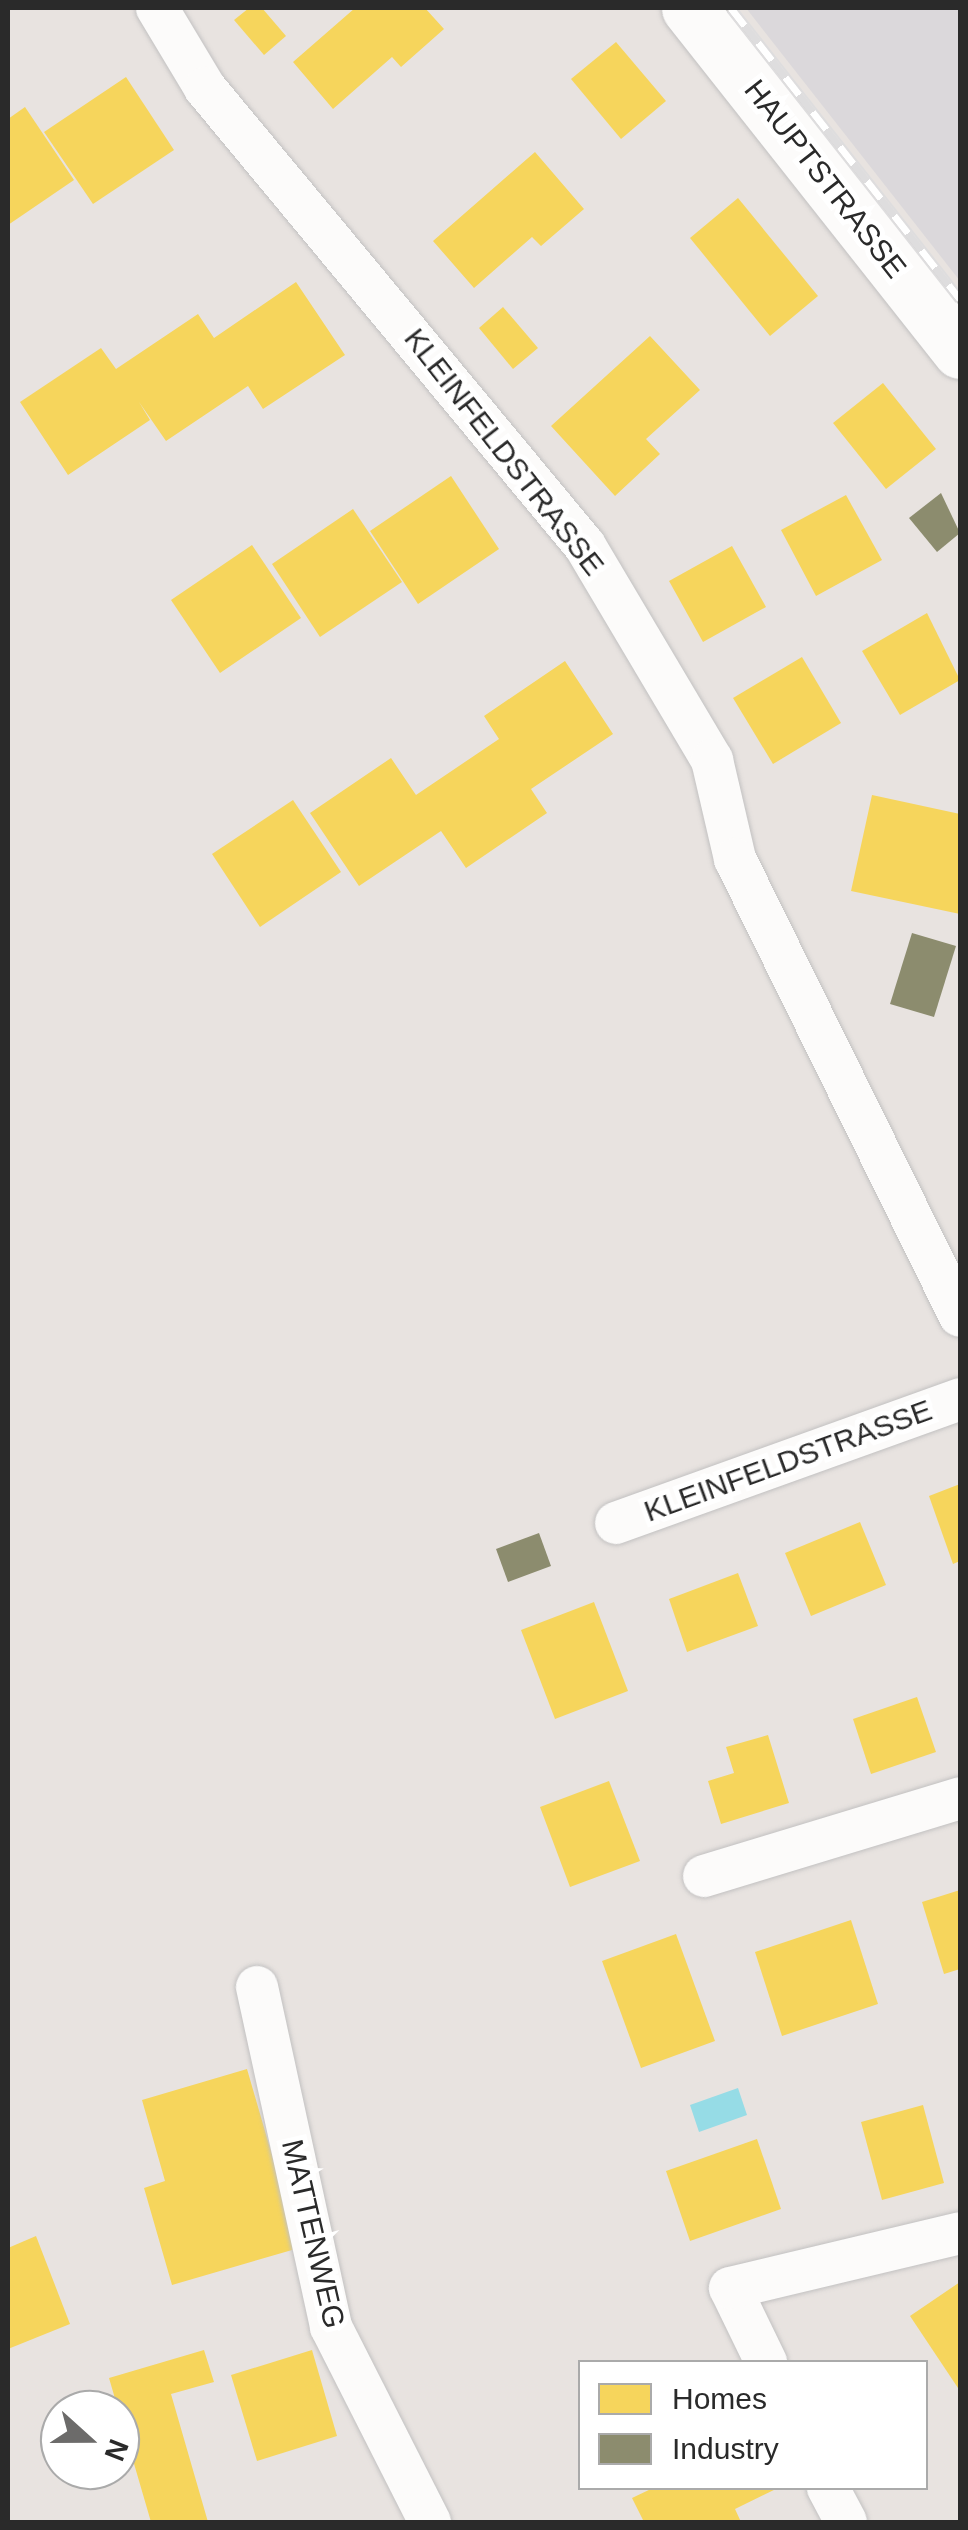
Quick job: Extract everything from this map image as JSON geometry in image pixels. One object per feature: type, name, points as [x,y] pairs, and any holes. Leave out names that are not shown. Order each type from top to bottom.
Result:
[{"type":"main road","name":"HAUPTSTRASSE","points":[[689,8],[960,351]]},
{"type":"street","name":"KLEINFELDSTRASSE","points":[[157,8],[205,88],[585,546],[712,760],[736,859],[960,1316]]},
{"type":"street","name":"KLEINFELDSTRASSE","points":[[616,1523],[960,1399]]},
{"type":"street","points":[[704,1876],[960,1798]]},
{"type":"street","name":"MATTENWEG","points":[[258,1987],[331,2327],[430,2522]]},
{"type":"street","points":[[765,2360],[730,2288],[960,2233]]},
{"type":"street","points":[[829,2490],[846,2522]]},
{"type":"shaded area","points":[[746,8],[960,8],[960,281]]},
{"type":"water","points":[[738,2088],[747,2115],[699,2132],[690,2105]]},
{"type":"building: Homes","points":[[249,8],[262,8],[286,36],[264,55],[234,20]]},
{"type":"building: Homes","points":[[355,8],[425,8],[444,29],[401,67],[392,57],[333,109],[293,62]]},
{"type":"building: Homes","points":[[616,42],[666,101],[621,139],[571,79]]},
{"type":"building: Homes","points":[[126,77],[174,150],[93,204],[44,132]]},
{"type":"building: Homes","points":[[25,107],[74,180],[8,225],[8,119]]},
{"type":"building: Homes","points":[[535,152],[584,209],[541,246],[532,237],[474,288],[433,241]]},
{"type":"building: Homes","points":[[738,198],[818,296],[770,336],[690,238]]},
{"type":"building: Homes","points":[[296,282],[345,355],[263,409],[248,386],[166,441],[139,402],[150,420],[68,475],[20,402],[101,348],[116,369],[198,314],[214,338]]},
{"type":"building: Homes","points":[[503,307],[538,348],[513,369],[479,328]]},
{"type":"building: Homes","points":[[650,336],[700,390],[646,439],[660,454],[615,496],[551,426]]},
{"type":"building: Homes","points":[[883,383],[936,449],[886,489],[833,423]]},
{"type":"building: Homes","points":[[451,476],[499,549],[418,604],[370,531]]},
{"type":"building: Homes","points":[[846,495],[882,560],[816,596],[781,530]]},
{"type":"building: Homes","points":[[353,509],[402,582],[320,637],[272,564]]},
{"type":"building: Homes","points":[[252,545],[301,618],[220,673],[171,600]]},
{"type":"building: Homes","points":[[732,546],[766,607],[703,642],[669,581]]},
{"type":"building: Homes","points":[[927,613],[960,680],[900,715],[862,651]]},
{"type":"building: Homes","points":[[802,657],[841,723],[773,764],[733,698]]},
{"type":"building: Homes","points":[[565,661],[613,734],[531,789],[547,813],[466,868],[441,831],[359,886],[310,813],[391,758],[416,795],[499,739],[484,716]]},
{"type":"building: Homes","points":[[872,795],[960,814],[960,914],[851,891]]},
{"type":"building: Homes","points":[[293,800],[341,872],[260,927],[212,854]]},
{"type":"building: Homes","points":[[960,1484],[960,1561],[953,1564],[929,1496]]},
{"type":"building: Homes","points":[[860,1522],[886,1585],[811,1616],[785,1553]]},
{"type":"building: Homes","points":[[738,1573],[758,1626],[687,1652],[669,1599]]},
{"type":"building: Homes","points":[[594,1602],[628,1691],[555,1719],[521,1630]]},
{"type":"building: Homes","points":[[917,1697],[936,1752],[871,1774],[853,1719]]},
{"type":"building: Homes","points":[[768,1735],[789,1803],[721,1824],[708,1781],[734,1773],[726,1747]]},
{"type":"building: Homes","points":[[609,1781],[640,1861],[570,1887],[540,1807]]},
{"type":"building: Homes","points":[[960,1890],[960,1969],[944,1974],[922,1902]]},
{"type":"building: Homes","points":[[851,1920],[878,2004],[782,2036],[755,1952]]},
{"type":"building: Homes","points":[[676,1934],[715,2041],[641,2068],[602,1961]]},
{"type":"building: Homes","points":[[247,2069],[299,2248],[172,2285],[144,2188],[165,2181],[142,2100]]},
{"type":"building: Homes","points":[[923,2105],[944,2183],[882,2200],[861,2122]]},
{"type":"building: Homes","points":[[757,2139],[781,2209],[690,2241],[666,2171]]},
{"type":"building: Homes","points":[[36,2236],[70,2324],[8,2349],[8,2248]]},
{"type":"building: Homes","points":[[960,2282],[960,2391],[910,2316]]},
{"type":"building: Homes","points":[[204,2350],[214,2382],[171,2394],[208,2522],[151,2522],[140,2484],[140,2390],[112,2390],[109,2378]]},
{"type":"building: Homes","points":[[312,2350],[337,2436],[257,2461],[231,2375]]},
{"type":"building: Homes","points":[[649,2490],[774,2490],[735,2509],[741,2522],[644,2522],[632,2498]]},
{"type":"building: Industry","points":[[941,493],[960,533],[937,552],[909,518]]},
{"type":"building: Industry","points":[[912,933],[956,946],[934,1017],[890,1004]]},
{"type":"building: Industry","points":[[539,1533],[551,1566],[508,1582],[496,1549]]},
{"type":"railway","points":[[731,8],[960,299]]}]
